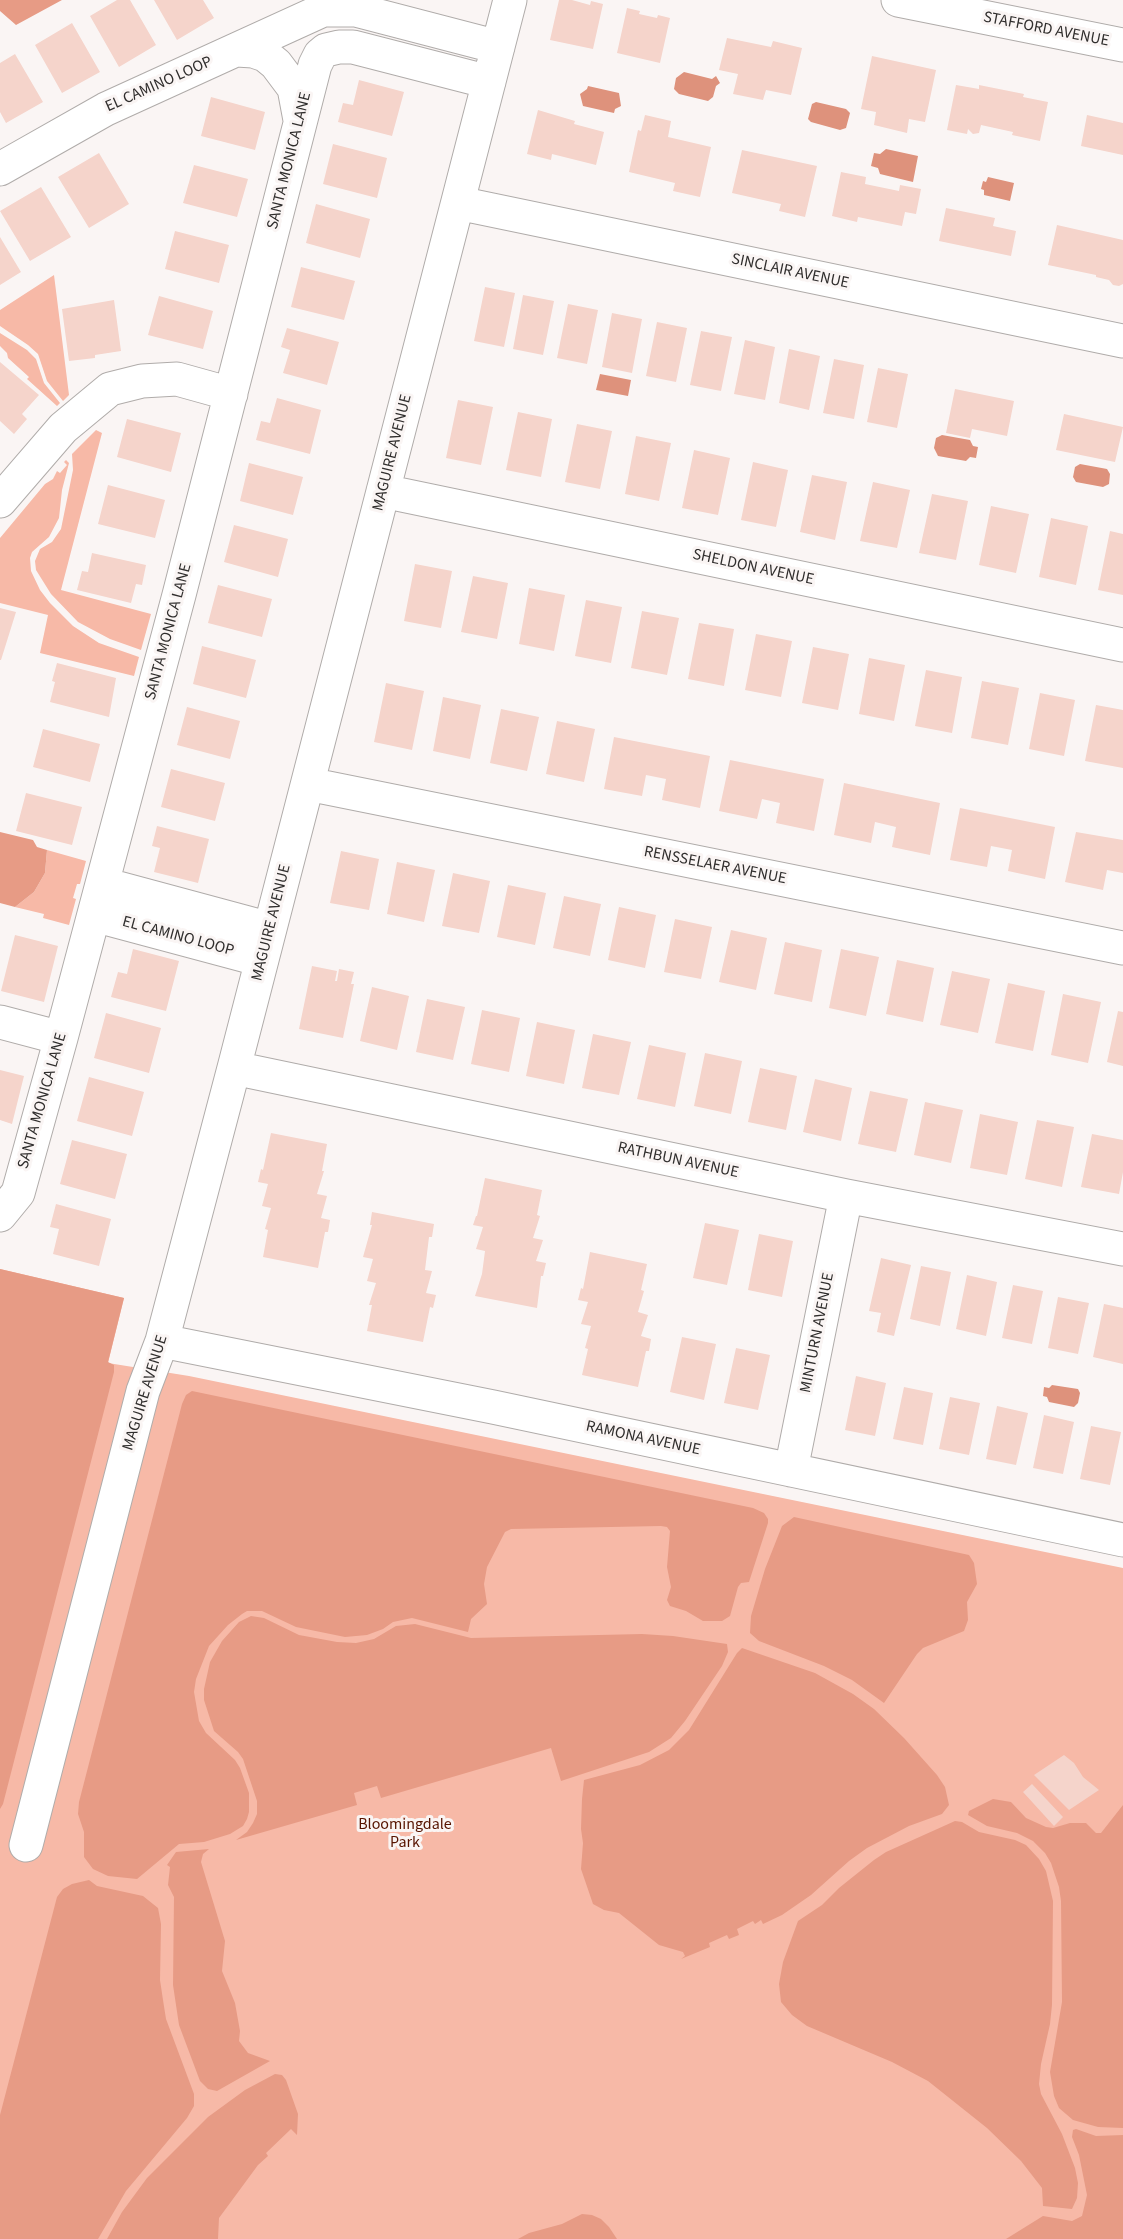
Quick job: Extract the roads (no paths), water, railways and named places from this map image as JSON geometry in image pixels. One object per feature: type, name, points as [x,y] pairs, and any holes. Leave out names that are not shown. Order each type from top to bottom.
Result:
[{"type":"street","name":"MAGUIRE AVENUE","points":[[26,1845],[145,1384],[162,1341],[234,1068],[510,0]]},
{"type":"street","name":"STAFFORD AVENUE","points":[[898,0],[1123,45]]},
{"type":"street","points":[[489,82],[353,47],[331,48],[323,10],[356,10],[498,47]]},
{"type":"street","name":"EL CAMINO LOOP","points":[[0,169],[106,109],[323,10]]},
{"type":"street","name":"SANTA MONICA LANE","points":[[0,1215],[18,1193],[62,1038],[231,394],[300,120],[315,65],[320,55],[331,48]]},
{"type":"street","points":[[237,50],[253,51],[265,55],[276,64],[294,88],[300,120]]},
{"type":"street","name":"SINCLAIR AVENUE","points":[[458,203],[1123,341]]},
{"type":"street","points":[[0,501],[63,428],[110,388],[142,381],[177,379],[231,394]]},
{"type":"street","name":"SHELDON AVENUE","points":[[383,491],[1123,645]]},
{"type":"street","name":"RENSSELAER AVENUE","points":[[308,784],[1123,948]]},
{"type":"street","name":"EL CAMINO LOOP","points":[[103,884],[266,944]]},
{"type":"street","name":"EL CAMINO LOOP","points":[[94,915],[266,944]]},
{"type":"street","points":[[0,1022],[62,1038]]},
{"type":"street","name":"RATHBUN AVENUE","points":[[234,1068],[846,1196],[1123,1249]]},
{"type":"street","name":"MINTURN AVENUE","points":[[791,1470],[846,1196]]},
{"type":"street","name":"RAMONA AVENUE","points":[[162,1341],[493,1407],[1123,1540]]},
{"type":"park label","name":"Bloomingdale Park","points":[[405,1834]]}]
